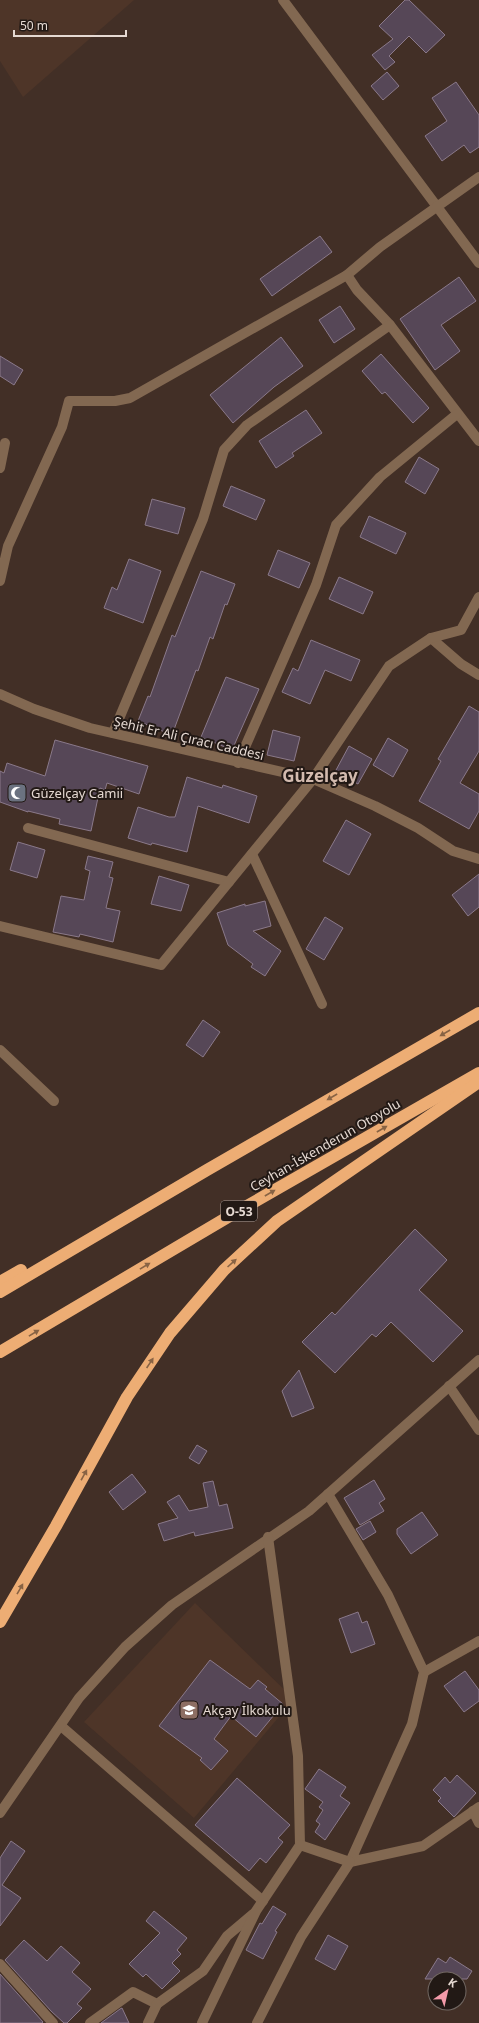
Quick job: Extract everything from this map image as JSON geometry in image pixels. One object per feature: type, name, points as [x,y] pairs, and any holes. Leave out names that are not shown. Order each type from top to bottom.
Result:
[{"type":"highway","points":[[0,1292],[207,1170],[479,1013]]},
{"type":"highway","name":"Ceyhan-İskenderun Otoyolu","points":[[0,1352],[233,1214],[479,1073]]},
{"type":"highway","points":[[0,1622],[56,1526],[127,1396],[170,1333],[224,1270],[277,1221],[479,1082]]},
{"type":"highway","points":[[0,1282],[207,1170]]},
{"type":"street","points":[[283,0],[479,263]]},
{"type":"street","points":[[0,581],[8,546],[62,426],[69,401],[115,401],[130,398],[347,275],[380,247],[438,208],[479,177]]},
{"type":"street","points":[[347,275],[357,290],[390,325],[479,442]]},
{"type":"street","points":[[113,734],[203,519],[224,450],[247,425],[390,325]]},
{"type":"street","points":[[238,763],[316,585],[336,525],[380,477],[457,414]]},
{"type":"street","points":[[0,468],[4,443]]},
{"type":"street","points":[[0,926],[161,965],[313,779],[389,666],[431,638],[461,630],[479,597]]},
{"type":"street","points":[[431,638],[461,664],[479,675]]},
{"type":"street","name":"Şehit Er Ali Çıracı Caddesi","points":[[0,694],[34,709],[90,728],[313,779],[375,806],[412,825],[453,851],[479,859]]},
{"type":"street","points":[[28,828],[229,882]]},
{"type":"street","points":[[252,854],[322,1004]]},
{"type":"street","points":[[0,1050],[54,1100]]},
{"type":"street","points":[[0,1813],[79,1698],[125,1647],[172,1605],[308,1511],[479,1360]]},
{"type":"street","points":[[449,1386],[479,1430]]},
{"type":"street","points":[[257,2023],[301,1937],[350,1862],[412,1724],[424,1672],[388,1595],[328,1494]]},
{"type":"street","points":[[202,2023],[256,1911],[300,1845],[298,1756],[268,1538]]},
{"type":"street","points":[[424,1672],[479,1641]]},
{"type":"street","points":[[61,1726],[263,1901]]},
{"type":"street","points":[[300,1845],[350,1862],[423,1846],[476,1809],[479,1823]]},
{"type":"street","points":[[148,2023],[157,2004],[203,1971],[227,1936],[256,1911]]},
{"type":"street","points":[[0,1964],[53,2023]]},
{"type":"street","points":[[90,2023],[133,1992],[157,2004]]},
{"type":"shaded area","points":[[0,0],[134,0],[23,97],[0,61]]},
{"type":"shaded area","name":"Akçay İlkokulu","points":[[195,1603],[294,1699],[194,1818],[84,1722]]},
{"type":"building","points":[[405,0],[409,0],[445,35],[426,53],[409,36],[389,56],[395,62],[385,70],[372,55],[393,39],[379,26]]},
{"type":"building","points":[[387,72],[399,86],[383,100],[371,86]]},
{"type":"building","points":[[456,82],[479,115],[479,147],[470,153],[464,145],[442,161],[425,136],[447,121],[432,98]]},
{"type":"building","points":[[320,236],[332,252],[272,296],[260,279]]},
{"type":"building","points":[[459,277],[476,301],[441,325],[460,351],[435,370],[400,319]]},
{"type":"building","points":[[340,306],[355,329],[334,343],[319,320]]},
{"type":"building","points":[[281,337],[303,366],[274,387],[233,423],[210,395]]},
{"type":"building","points":[[381,354],[429,408],[413,423],[385,392],[382,394],[362,371]]},
{"type":"building","points":[[0,356],[23,370],[14,385],[0,376]]},
{"type":"building","points":[[306,410],[322,433],[292,453],[294,456],[276,468],[259,441]]},
{"type":"building","points":[[419,457],[439,469],[425,494],[405,482]]},
{"type":"building","points":[[231,486],[265,500],[256,520],[223,506]]},
{"type":"building","points":[[152,499],[185,508],[178,534],[145,525]]},
{"type":"building","points":[[369,516],[406,533],[396,554],[360,537]]},
{"type":"building","points":[[278,550],[310,563],[299,588],[268,575]]},
{"type":"building","points":[[129,559],[161,571],[143,623],[104,608],[112,587],[117,590]]},
{"type":"building","points":[[201,571],[235,584],[227,605],[225,604],[213,639],[210,637],[198,671],[196,670],[172,735],[138,721],[148,696],[150,697],[172,635],[175,637]]},
{"type":"building","points":[[339,577],[373,592],[363,614],[329,599]]},
{"type":"building","points":[[311,640],[360,660],[351,681],[325,670],[310,704],[282,692],[293,668],[298,671]]},
{"type":"building","points":[[226,677],[259,689],[232,750],[201,737]]},
{"type":"building","points":[[469,706],[479,712],[479,751],[460,783],[479,794],[479,811],[469,829],[419,801],[441,761],[438,759]]},
{"type":"building","points":[[273,730],[300,737],[294,761],[267,755]]},
{"type":"building","points":[[388,738],[408,750],[393,777],[373,765]]},
{"type":"building","points":[[55,740],[148,766],[139,794],[107,783],[105,790],[100,788],[91,831],[59,824],[60,819],[28,812],[0,802],[0,771],[4,773],[7,763],[45,776]]},
{"type":"building","points":[[349,746],[372,759],[358,784],[335,772]]},
{"type":"building","points":[[187,777],[222,788],[223,785],[257,796],[249,823],[198,806],[187,852],[152,843],[151,845],[128,838],[138,807],[169,817],[175,817]]},
{"type":"building","points":[[346,820],[371,834],[349,875],[323,861]]},
{"type":"building","points":[[18,842],[45,850],[37,878],[10,870]]},
{"type":"building","points":[[88,856],[113,862],[109,877],[113,878],[106,908],[120,911],[113,942],[80,934],[79,937],[53,932],[61,896],[84,900],[90,871],[85,869]]},
{"type":"building","points":[[479,874],[479,907],[468,916],[452,895]]},
{"type":"building","points":[[159,876],[189,885],[181,911],[151,904]]},
{"type":"building","points":[[265,901],[271,926],[253,931],[281,951],[265,976],[251,967],[253,964],[228,945],[217,913],[245,904],[245,906]]},
{"type":"building","points":[[325,917],[343,928],[324,960],[306,949]]},
{"type":"building","points":[[203,1020],[220,1032],[203,1057],[186,1045]]},
{"type":"building","points":[[415,1229],[447,1260],[419,1290],[463,1331],[433,1362],[391,1322],[376,1337],[372,1334],[335,1373],[302,1342],[332,1312],[335,1315]]},
{"type":"building","points":[[299,1370],[314,1408],[292,1417],[282,1391]]},
{"type":"building","points":[[197,1445],[207,1451],[199,1464],[189,1458]]},
{"type":"building","points":[[132,1474],[146,1492],[123,1510],[109,1492]]},
{"type":"building","points":[[374,1480],[385,1499],[379,1503],[384,1511],[360,1525],[344,1498]]},
{"type":"building","points":[[213,1481],[219,1506],[227,1504],[233,1528],[195,1536],[194,1532],[164,1541],[158,1524],[178,1518],[167,1502],[179,1495],[189,1511],[208,1507],[203,1483]]},
{"type":"building","points":[[422,1512],[438,1535],[411,1554],[397,1534],[397,1529]]},
{"type":"building","points":[[370,1521],[376,1532],[363,1540],[356,1529]]},
{"type":"building","points":[[358,1612],[362,1623],[367,1621],[375,1644],[351,1653],[339,1619]]},
{"type":"building","points":[[210,1660],[250,1689],[258,1680],[267,1687],[265,1689],[283,1704],[256,1737],[231,1716],[214,1739],[228,1751],[211,1770],[200,1760],[202,1758],[159,1726]]},
{"type":"building","points":[[465,1671],[479,1690],[479,1701],[464,1712],[444,1686]]},
{"type":"building","points":[[319,1769],[346,1787],[340,1796],[350,1803],[325,1840],[315,1832],[320,1824],[316,1821],[323,1810],[319,1807],[323,1802],[305,1789]]},
{"type":"building","points":[[457,1775],[476,1793],[454,1817],[438,1801],[441,1798],[433,1790],[445,1777],[450,1783]]},
{"type":"building","points":[[237,1778],[290,1825],[278,1838],[283,1842],[266,1863],[260,1858],[249,1871],[195,1825]]},
{"type":"building","points":[[11,1841],[25,1851],[2,1885],[21,1898],[0,1926],[0,1858]]},
{"type":"building","points":[[273,1906],[286,1914],[275,1931],[277,1932],[263,1959],[246,1950],[260,1923],[262,1924]]},
{"type":"building","points":[[154,1911],[187,1938],[177,1950],[181,1954],[172,1963],[180,1971],[162,1989],[146,1974],[143,1977],[129,1964],[160,1933],[146,1921]]},
{"type":"building","points":[[328,1935],[348,1946],[335,1970],[315,1959]]},
{"type":"building","points":[[24,1940],[47,1961],[61,1946],[80,1963],[72,1972],[91,1989],[77,2004],[82,2008],[67,2023],[64,2023],[51,2011],[5,1960]]},
{"type":"building","points":[[450,1957],[472,1971],[467,1979],[467,1971],[430,1971],[438,1958],[446,1963]]},
{"type":"building","points":[[0,1974],[43,2022],[42,2023],[0,2023]]},
{"type":"building","points":[[122,2008],[129,2023],[101,2023],[120,2009]]},
{"type":"place","name":"Güzelçay Camii","points":[[17,793]]},
{"type":"place","name":"Akçay İlkokulu","points":[[189,1710]]},
{"type":"district","name":"Güzelçay","points":[[320,775]]}]
